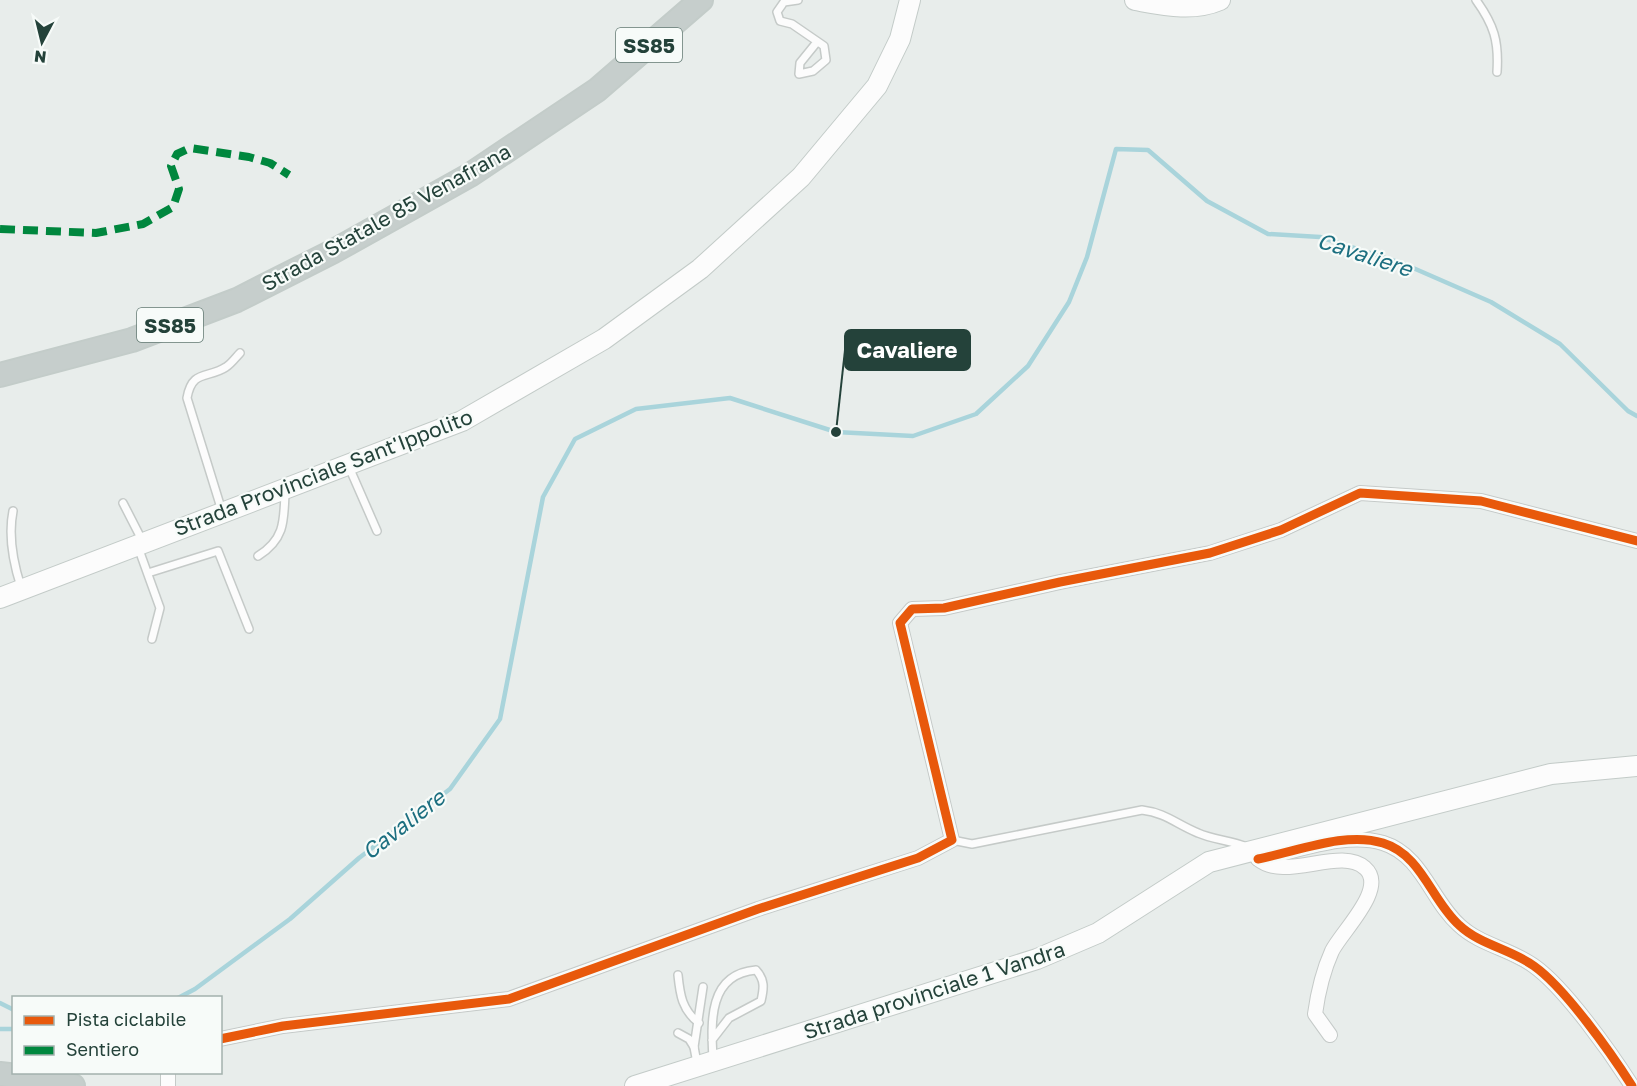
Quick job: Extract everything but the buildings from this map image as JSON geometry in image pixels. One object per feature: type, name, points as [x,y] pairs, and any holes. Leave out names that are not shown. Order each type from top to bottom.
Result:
[{"type":"highway","name":"Strada Statale 85 Venafrana","points":[[0,375],[132,340],[237,300],[332,252],[470,175],[597,90],[701,0]]},
{"type":"highway","points":[[0,1074],[52,1080],[73,1086]]},
{"type":"main road","name":"Strada Provinciale Sant'Ippolito","points":[[0,598],[462,421],[604,339],[700,270],[801,177],[857,112],[892,60],[910,0]]},
{"type":"main road","points":[[1134,0],[1176,7],[1210,4],[1220,0]]},
{"type":"main road","name":"Strada provinciale 1 Vandra","points":[[635,1086],[702,1058],[1037,959],[1098,933],[1209,862],[1255,855],[1551,774],[1637,766]]},
{"type":"street","points":[[222,1039],[283,1026],[509,999],[758,909],[918,858],[952,840],[900,623],[912,609],[944,608],[1060,582],[1210,553],[1281,530],[1360,493],[1481,501],[1637,541]]},
{"type":"street","points":[[1255,855],[1350,840],[1384,843],[1401,852],[1414,863],[1458,925],[1477,938],[1515,954],[1536,967],[1562,992],[1632,1086]]},
{"type":"street","points":[[1255,855],[1265,865],[1346,862],[1361,864],[1370,872],[1372,885],[1368,898],[1332,950],[1318,992],[1315,1014],[1330,1035]]},
{"type":"lane","points":[[798,0],[784,2],[777,12],[780,21],[792,24],[824,46],[826,60],[813,71],[800,74],[800,63],[818,42]]},
{"type":"lane","points":[[1476,0],[1489,19],[1499,47],[1497,72]]},
{"type":"lane","points":[[222,512],[187,398],[193,381],[200,376],[226,367],[240,353]]},
{"type":"lane","points":[[348,465],[377,531]]},
{"type":"lane","points":[[258,556],[273,547],[280,535],[285,488]]},
{"type":"lane","points":[[123,503],[140,543],[160,608],[152,639]]},
{"type":"lane","points":[[13,511],[10,527],[15,569],[22,589]]},
{"type":"lane","points":[[148,573],[218,551],[249,629]]},
{"type":"lane","points":[[952,840],[972,844],[1142,810],[1162,813],[1197,833],[1214,839],[1231,840],[1255,855]]},
{"type":"lane","points":[[702,1058],[729,1017],[761,1001],[765,988],[756,970],[742,971],[722,987],[716,997],[712,1040]]},
{"type":"lane","points":[[678,975],[680,996],[685,1009],[699,1023]]},
{"type":"lane","points":[[702,1058],[699,1023],[703,987]]},
{"type":"lane","points":[[678,1033],[689,1039],[702,1058]]},
{"type":"waterway","name":"Cavaliere","points":[[182,996],[195,989],[290,919],[359,858],[450,789],[500,719],[543,497],[575,439],[636,409],[730,398],[836,432],[913,436],[976,414],[1028,366],[1069,302],[1087,257],[1116,149],[1148,150],[1207,201],[1268,234],[1320,237],[1404,264],[1491,302],[1560,344],[1628,411],[1637,416]]},
{"type":"waterway","points":[[0,1003],[12,1009]]},
{"type":"waterway","points":[[0,1029],[12,1029]]},
{"type":"marked path","points":[[0,229],[96,233],[143,224],[173,207],[179,189],[171,166],[177,154],[190,148],[249,157],[270,163],[289,175]]},
{"type":"cycle path","points":[[222,1039],[283,1026],[509,999],[758,909],[918,858],[952,840],[900,623],[912,609],[944,608],[1060,582],[1210,553],[1281,530],[1360,493],[1481,501],[1637,541]]},
{"type":"cycle path","points":[[1258,859],[1320,844],[1353,839],[1383,843],[1396,849],[1417,868],[1449,915],[1467,932],[1525,960],[1559,989],[1587,1022],[1632,1086]]},
{"type":"place","name":"Cavaliere","points":[[836,432]]}]
